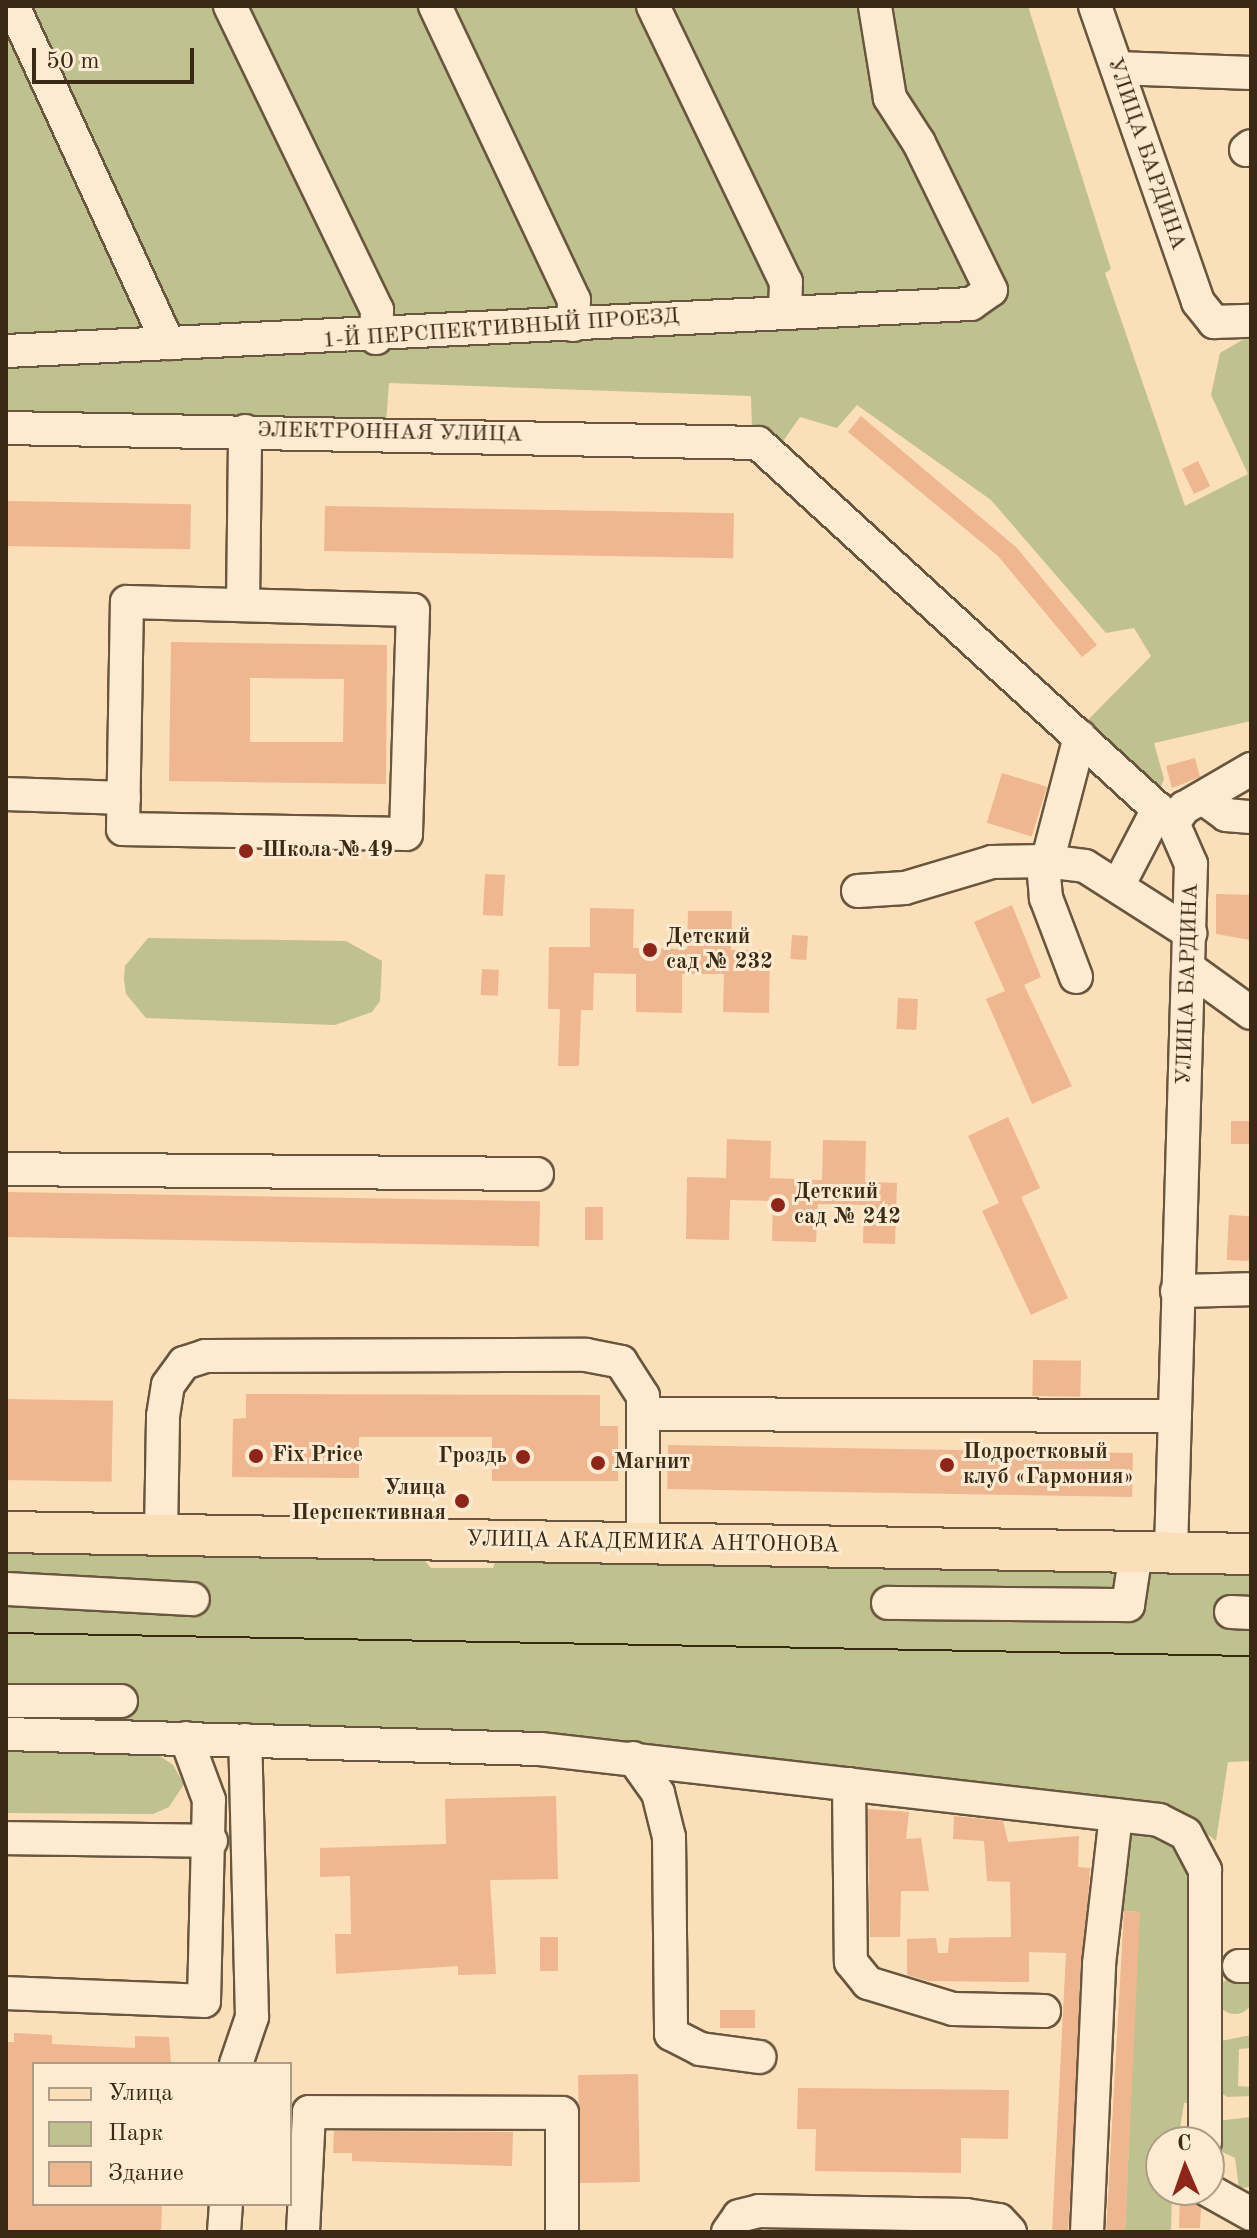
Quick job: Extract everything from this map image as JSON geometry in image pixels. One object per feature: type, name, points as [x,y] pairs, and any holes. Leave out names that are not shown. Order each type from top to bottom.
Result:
[{"type":"main road","name":"УЛИЦА АКАДЕМИКА АНТОНОВА","points":[[6,1532],[1251,1554]]},
{"type":"street","points":[[13,6],[168,343]]},
{"type":"street","points":[[230,6],[377,310],[376,338]]},
{"type":"street","points":[[435,6],[574,300],[573,325]]},
{"type":"street","points":[[653,6],[786,282],[785,311]]},
{"type":"street","name":"1-Й ПЕРСПЕКТИВНЫЙ ПРОЕЗД","points":[[6,351],[376,338],[785,311],[971,304],[991,290],[919,143],[890,98],[875,6]]},
{"type":"street","name":"УЛИЦА БАРДИНА","points":[[1095,6],[1198,302],[1214,322],[1251,321]]},
{"type":"street","points":[[1117,68],[1251,73]]},
{"type":"street","name":"ЭЛЕКТРОННАЯ УЛИЦА","points":[[6,428],[735,439],[772,450]]},
{"type":"street","points":[[243,605],[245,431]]},
{"type":"street","name":"УЛИЦА БАРДИНА","points":[[772,450],[1166,816],[1191,864],[1175,1416],[1154,1552],[1128,1605],[888,1603]]},
{"type":"street","points":[[127,602],[413,610],[406,834],[123,829],[124,798],[127,602]]},
{"type":"street","points":[[1076,977],[1046,898],[1045,861],[1080,737]]},
{"type":"street","points":[[1119,884],[1166,816],[1251,769]]},
{"type":"street","points":[[6,794],[124,798]]},
{"type":"street","points":[[1203,798],[1226,815],[1251,817]]},
{"type":"street","points":[[858,891],[905,888],[992,862],[1045,861],[1085,866],[1119,884],[1190,933]]},
{"type":"street","points":[[1190,969],[1251,1013]]},
{"type":"street","points":[[6,1169],[537,1174]]},
{"type":"street","points":[[1177,1291],[1251,1289]]},
{"type":"street","points":[[161,1534],[168,1385],[184,1363],[205,1356],[586,1355],[621,1362],[636,1377],[644,1414],[643,1543]]},
{"type":"street","points":[[644,1414],[1175,1416]]},
{"type":"street","points":[[6,1589],[193,1599]]},
{"type":"street","points":[[6,1701],[121,1701]]},
{"type":"street","points":[[6,1734],[245,1740],[633,1758],[1159,1820],[1186,1834],[1205,1870],[1205,2126]]},
{"type":"street","points":[[6,1993],[204,2001],[211,1841],[209,1800],[186,1738]]},
{"type":"street","points":[[237,2062],[252,2017],[245,1740]]},
{"type":"street","points":[[633,1758],[658,1793],[669,1837],[671,2034],[700,2049],[759,2057]]},
{"type":"street","points":[[849,1784],[851,1962],[868,1983],[953,2009],[1044,2011]]},
{"type":"street","points":[[1087,2232],[1099,1964],[1116,1815]]},
{"type":"street","points":[[6,1838],[211,1841]]},
{"type":"street","points":[[303,2232],[309,2112],[324,2112],[562,2113],[562,2232]]},
{"type":"street","points":[[1225,2199],[1251,2214]]},
{"type":"street","points":[[224,2232],[226,2206]]},
{"type":"street","points":[[728,2232],[739,2216],[759,2211],[966,2215],[999,2220],[1010,2232]]},
{"type":"green space","points":[[6,6],[1028,6],[1111,269],[1105,273],[1185,506],[1248,474],[1211,395],[1220,353],[1251,335],[1251,721],[1154,743],[1164,779],[1159,791],[1087,721],[1151,656],[1134,628],[1106,633],[991,500],[857,405],[837,428],[800,417],[781,444],[752,430],[751,396],[389,383],[386,423],[6,415]]},
{"type":"green space","points":[[148,938],[346,941],[382,961],[380,1001],[372,1012],[335,1025],[146,1018],[126,994],[124,979],[125,966]]},
{"type":"green space","points":[[6,1553],[425,1561],[431,1568],[493,1568],[496,1560],[1251,1574],[1251,1761],[1228,1762],[1216,1841],[1191,1822],[1154,1809],[6,1726]]},
{"type":"green space","points":[[6,1746],[151,1750],[173,1765],[184,1784],[169,1807],[153,1814],[6,1813]]},
{"type":"green space","points":[[1128,1820],[1191,1854],[1198,2102],[1184,2103],[1180,2126],[1145,2126],[1145,2206],[1172,2206],[1171,2232],[1125,2232],[1139,1912],[1113,1910]]},
{"type":"green space","points":[[1235,1978],[1248,1983],[1253,1996],[1248,2009],[1235,2014],[1222,2009],[1217,1996],[1222,1983]]},
{"type":"green space","points":[[1251,2035],[1251,2048],[1239,2049],[1238,2086],[1251,2087],[1251,2096],[1227,2097],[1217,2090],[1216,2042]]},
{"type":"green space","points":[[1251,2117],[1251,2187],[1239,2188],[1235,2158],[1225,2153],[1225,2126],[1216,2126],[1217,2121]]},
{"type":"building","points":[[861,416],[1017,548],[1097,645],[1082,657],[998,556],[848,432]]},
{"type":"building","points":[[1198,461],[1210,486],[1194,494],[1182,469]]},
{"type":"building","points":[[6,501],[191,504],[190,549],[6,546]]},
{"type":"building","points":[[325,506],[734,513],[733,558],[324,551]]},
{"type":"building","points":[[171,642],[387,645],[386,784],[169,781]],"holes":[[[250,678],[344,679],[343,742],[250,742]]]},
{"type":"building","points":[[1195,758],[1200,777],[1172,788],[1166,766]]},
{"type":"building","points":[[1002,773],[1047,787],[1032,836],[987,823]]},
{"type":"building","points":[[485,874],[505,875],[503,916],[483,915]]},
{"type":"building","points":[[1216,894],[1251,895],[1251,940],[1216,934]]},
{"type":"building","points":[[1012,905],[1041,977],[1024,985],[1072,1086],[1032,1104],[986,999],[1005,991],[974,922]]},
{"type":"building","points":[[590,908],[634,909],[633,948],[687,949],[688,911],[732,911],[731,950],[770,950],[769,1013],[723,1012],[724,974],[682,974],[682,1013],[636,1012],[636,974],[594,973],[593,1010],[581,1010],[579,1066],[558,1066],[560,1009],[548,1009],[549,947],[590,947]]},
{"type":"building","points":[[792,935],[808,936],[806,960],[790,959]]},
{"type":"building","points":[[482,969],[499,970],[498,996],[481,995]]},
{"type":"building","points":[[898,998],[918,999],[916,1030],[896,1029]]},
{"type":"building","points":[[1008,1117],[1040,1188],[1021,1197],[1068,1298],[1031,1315],[982,1211],[999,1203],[968,1136]]},
{"type":"building","points":[[1231,1121],[1251,1121],[1251,1144],[1231,1144]]},
{"type":"building","points":[[727,1139],[771,1141],[770,1178],[822,1180],[823,1140],[866,1141],[865,1182],[897,1183],[895,1244],[863,1243],[864,1205],[818,1204],[816,1242],[772,1241],[773,1201],[730,1200],[729,1240],[686,1239],[687,1177],[726,1178]]},
{"type":"building","points":[[6,1192],[540,1201],[539,1246],[6,1237]]},
{"type":"building","points":[[585,1207],[603,1207],[603,1240],[585,1240]]},
{"type":"building","points":[[1229,1215],[1251,1216],[1249,1261],[1227,1260]]},
{"type":"building","points":[[1033,1360],[1081,1361],[1080,1397],[1032,1396]]},
{"type":"building","points":[[246,1394],[600,1395],[600,1426],[618,1426],[618,1481],[492,1481],[492,1437],[359,1437],[359,1478],[232,1477],[233,1419],[246,1418]]},
{"type":"building","points":[[6,1399],[113,1401],[112,1482],[6,1480]]},
{"type":"building","points":[[668,1445],[1133,1453],[1132,1497],[667,1489]]},
{"type":"building","points":[[556,1796],[558,1879],[490,1880],[496,1974],[458,1975],[458,1966],[336,1974],[335,1934],[351,1934],[350,1876],[320,1877],[320,1848],[446,1844],[445,1799]]},
{"type":"building","points":[[868,1809],[909,1812],[906,1839],[921,1838],[929,1891],[901,1891],[900,1937],[870,1937]]},
{"type":"building","points":[[954,1816],[1003,1821],[1008,1842],[1079,1836],[1078,1867],[1090,1868],[1068,2232],[1052,2232],[1066,1953],[1029,1952],[1029,1982],[928,1981],[907,1975],[907,1939],[936,1938],[938,1953],[948,1953],[949,1938],[1011,1937],[1010,1882],[987,1881],[984,1841],[953,1839]]},
{"type":"building","points":[[1124,1911],[1140,1912],[1125,2232],[1106,2232]]},
{"type":"building","points":[[540,1937],[558,1937],[558,1971],[540,1971]]},
{"type":"building","points":[[720,2010],[755,2010],[755,2028],[720,2028]]},
{"type":"building","points":[[14,2033],[52,2035],[52,2044],[135,2048],[135,2036],[169,2037],[171,2062],[32,2062],[32,2206],[162,2206],[161,2232],[6,2232],[6,2042],[14,2042]]},
{"type":"building","points":[[638,2074],[640,2182],[580,2183],[578,2075]]},
{"type":"building","points":[[798,2088],[1009,2090],[1008,2139],[961,2138],[961,2173],[815,2171],[816,2129],[797,2129]]},
{"type":"building","points":[[334,2131],[513,2132],[512,2166],[352,2161],[352,2153],[333,2153]]},
{"type":"building","points":[[1180,2206],[1199,2206],[1200,2228],[1179,2228]]},
{"type":"tram line","points":[[6,1633],[1251,1656]]},
{"type":"place","name":"Школа № 49","points":[[246,851]]},
{"type":"place","name":"Детский сад № 232","points":[[650,950]]},
{"type":"place","name":"Детский сад № 242","points":[[778,1205]]},
{"type":"place","name":"Fix Price","points":[[256,1456]]},
{"type":"place","name":"Гроздь","points":[[523,1457]]},
{"type":"place","name":"Магнит","points":[[598,1463]]},
{"type":"place","name":"Подростковый клуб «Гармония»","points":[[947,1465]]},
{"type":"place","name":"Улица Перспективная","points":[[462,1501]]}]
